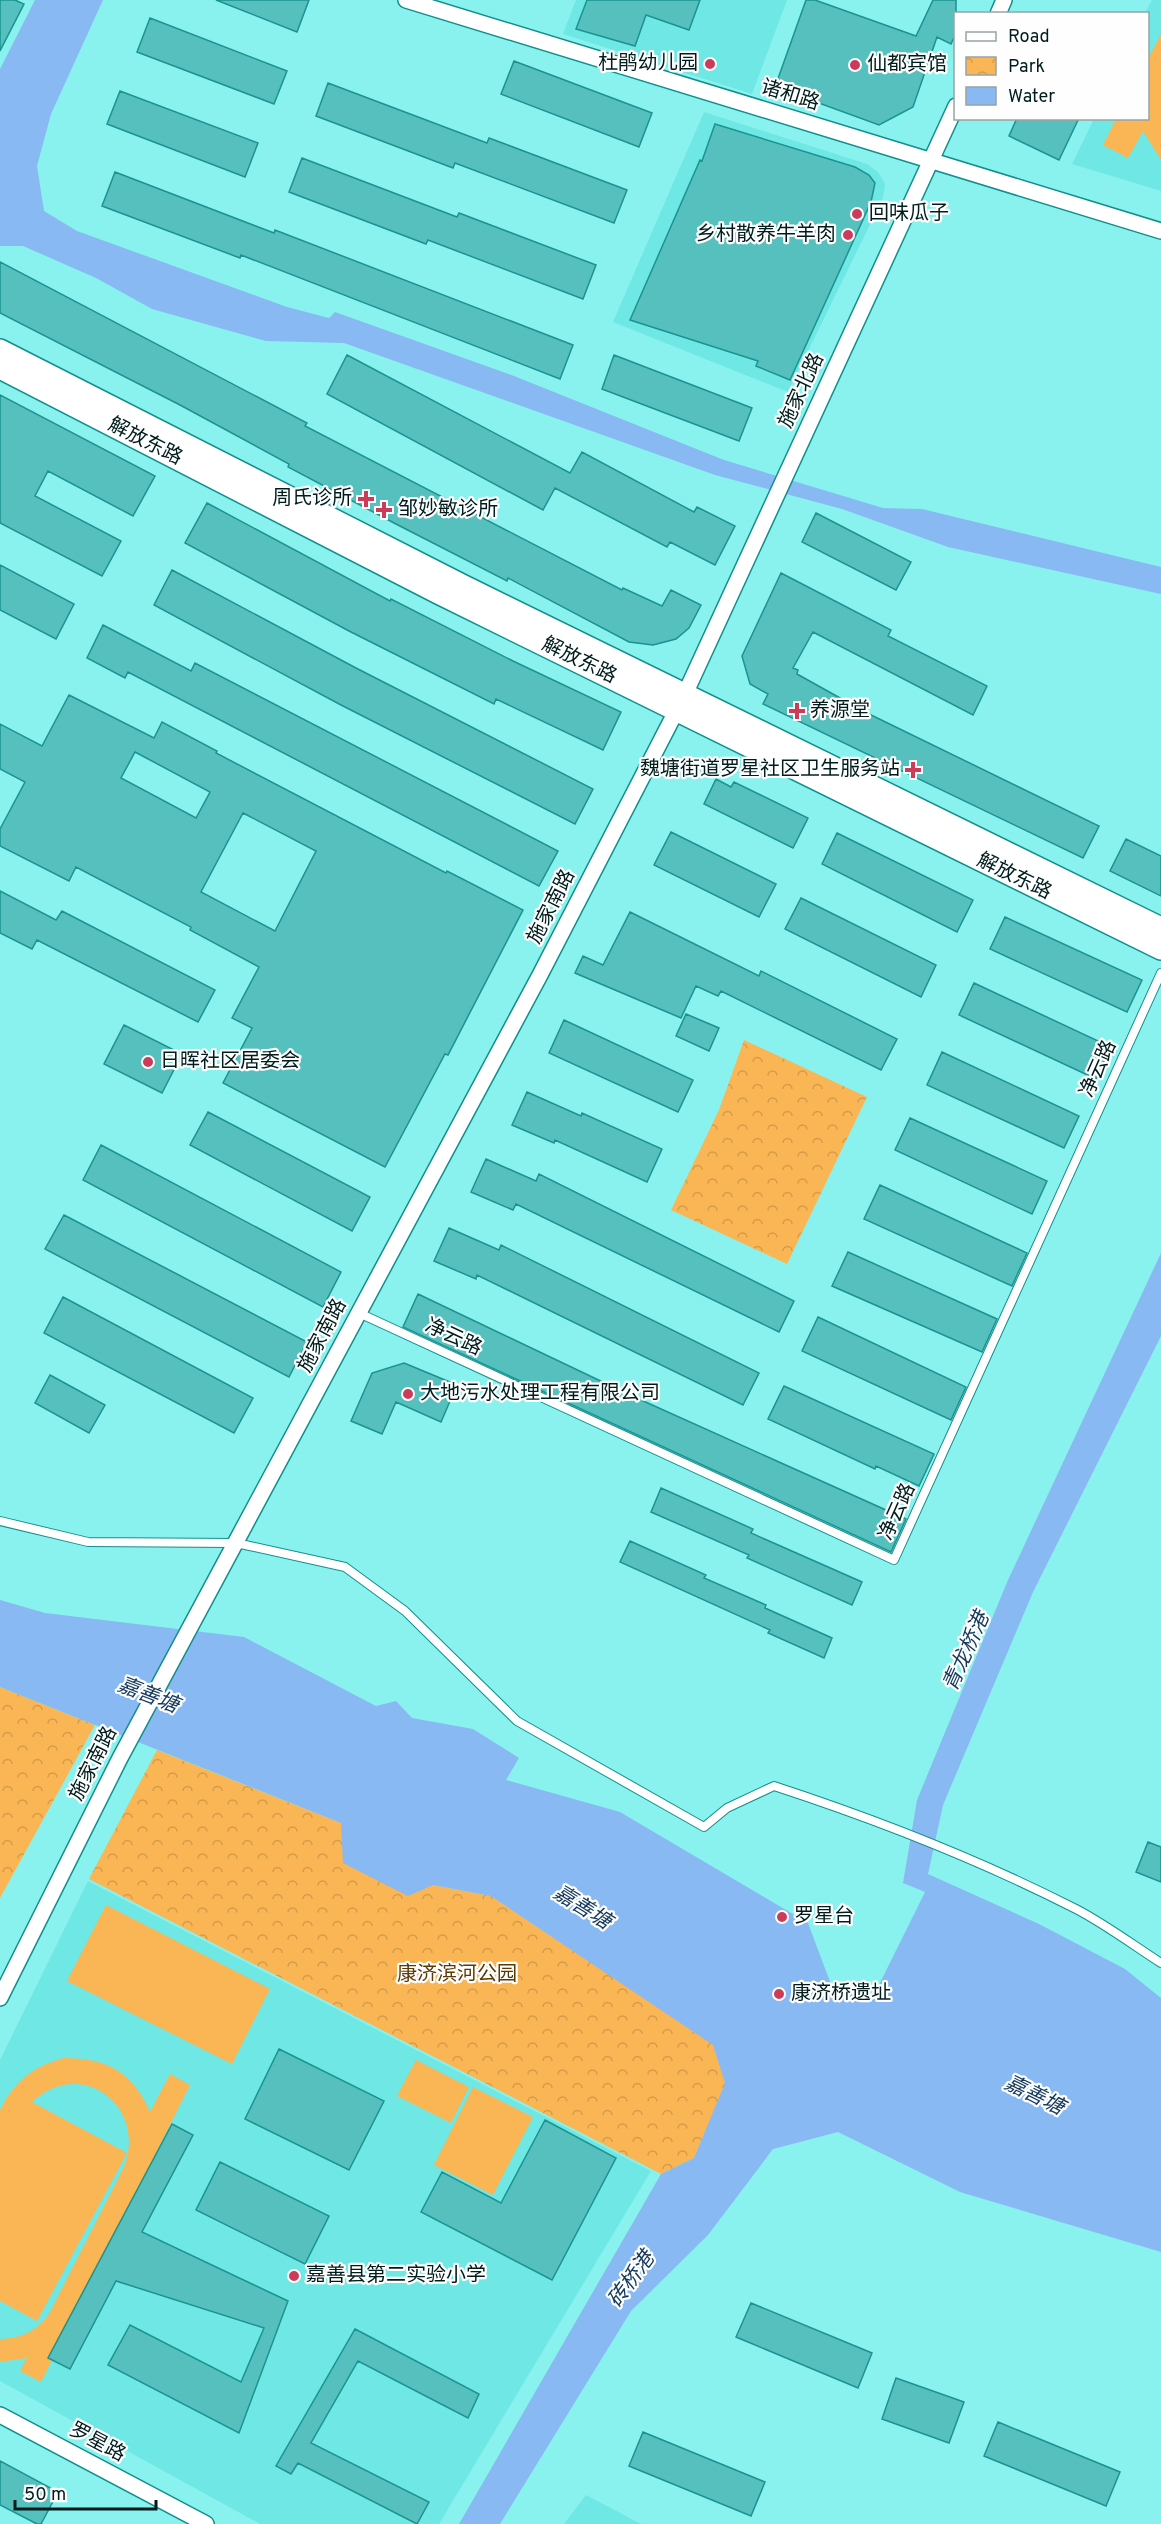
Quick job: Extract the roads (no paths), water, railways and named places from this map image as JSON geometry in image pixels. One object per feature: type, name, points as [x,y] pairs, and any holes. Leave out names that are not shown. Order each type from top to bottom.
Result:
[{"type":"main road","name":"解放东路","points":[[0,350],[443,576],[681,701],[922,833],[1161,949]]},
{"type":"main road","name":"解放东路","points":[[0,368],[427,587],[681,701],[1161,928]]},
{"type":"street","name":"诸和路","points":[[406,0],[1161,231]]},
{"type":"street","name":"施家北路","points":[[681,701],[954,110]]},
{"type":"street","name":"施家南路","points":[[0,1998],[120,1758],[540,975],[681,701]]},
{"type":"street","name":"罗星路","points":[[0,2415],[206,2524]]},
{"type":"lane","name":"净云路","points":[[359,1313],[894,1560],[1161,973]]},
{"type":"lane","points":[[0,1521],[88,1542],[236,1543],[345,1567],[405,1611],[517,1721],[704,1827],[727,1808],[774,1786],[865,1816],[958,1852],[1078,1910],[1161,1963]]},
{"type":"water","points":[[35,0],[103,0],[51,114],[37,166],[44,211],[77,231],[287,307],[329,318],[335,312],[514,376],[724,460],[883,508],[922,509],[1161,567],[1161,594],[948,547],[842,509],[715,475],[344,343],[266,341],[152,309],[96,278],[23,246],[0,246],[0,69]]},
{"type":"water","points":[[1161,1253],[1161,1336],[1033,1592],[943,1805],[928,1874],[1039,1924],[1125,1969],[1161,1998],[1161,2252],[960,2192],[838,2132],[773,2149],[708,2235],[631,2311],[500,2524],[459,2524],[661,2174],[694,2158],[725,2083],[713,2045],[491,1896],[433,1885],[408,1896],[343,1863],[341,1823],[0,1687],[0,1600],[45,1613],[244,1637],[376,1706],[396,1701],[412,1718],[473,1729],[519,1758],[506,1780],[620,1812],[808,1923],[832,1987],[871,2001],[925,1892],[903,1883],[917,1800],[1008,1580]]},
{"type":"place","name":"杜鹃幼儿园","points":[[710,64]]},
{"type":"place","name":"仙都宾馆","points":[[855,65]]},
{"type":"place","name":"回味瓜子","points":[[857,214]]},
{"type":"place","name":"乡村散养牛羊肉","points":[[848,235]]},
{"type":"place","name":"周氏诊所","points":[[366,499]]},
{"type":"place","name":"邹妙敏诊所","points":[[384,510]]},
{"type":"place","name":"养源堂","points":[[797,711]]},
{"type":"place","name":"魏塘街道罗星社区卫生服务站","points":[[913,770]]},
{"type":"place","name":"日晖社区居委会","points":[[148,1062]]},
{"type":"place","name":"大地污水处理工程有限公司","points":[[408,1394]]},
{"type":"place","name":"罗星台","points":[[782,1917]]},
{"type":"place","name":"康济桥遗址","points":[[779,1994]]},
{"type":"place","name":"嘉善县第二实验小学","points":[[294,2276]]},
{"type":"water label","name":"青龙桥港","points":[[967,1652]]},
{"type":"water label","name":"嘉善塘","points":[[148,1696]]},
{"type":"water label","name":"嘉善塘","points":[[582,1908]]},
{"type":"water label","name":"嘉善塘","points":[[1034,2096]]},
{"type":"water label","name":"砖桥港","points":[[632,2280]]},
{"type":"park label","name":"康济滨河公园","points":[[457,1975]]}]
